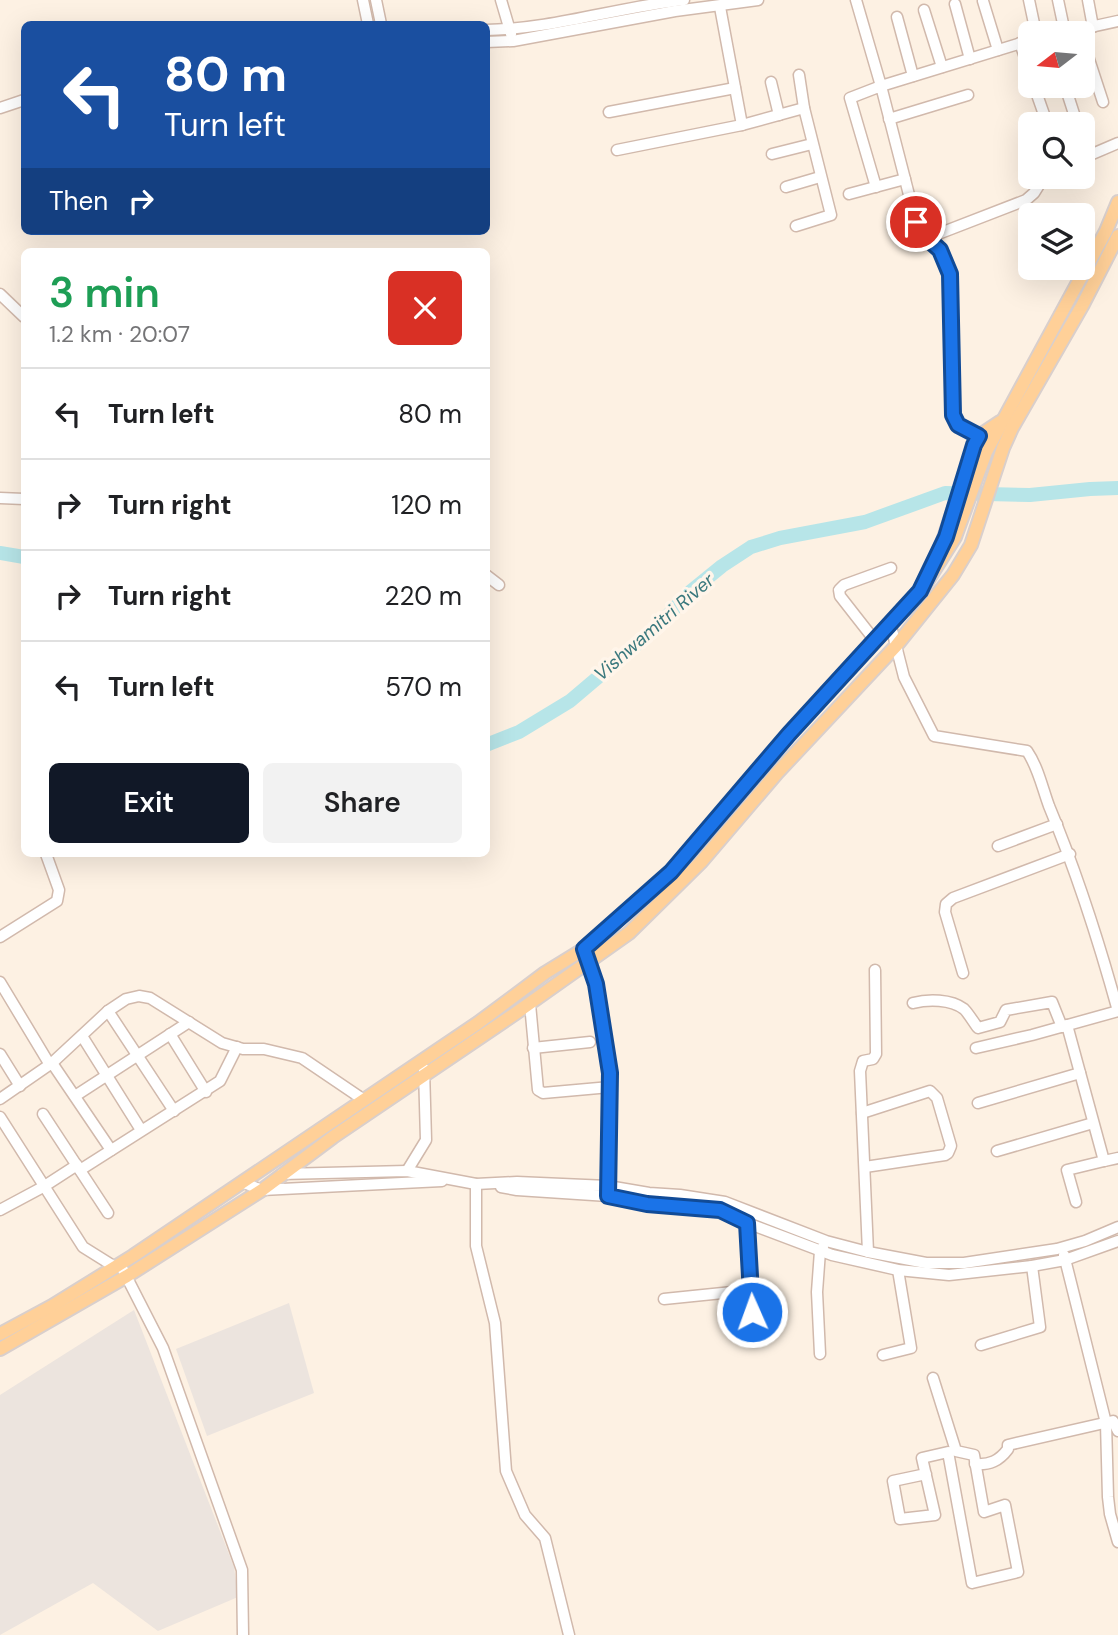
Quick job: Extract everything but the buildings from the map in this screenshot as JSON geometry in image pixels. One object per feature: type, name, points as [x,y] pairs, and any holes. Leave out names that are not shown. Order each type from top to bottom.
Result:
[{"type":"main road","points":[[0,1334],[52,1306],[244,1183],[478,1023],[545,973],[584,949],[671,872],[789,734],[891,626],[920,591],[952,534],[986,452],[1106,231],[1118,202]]},
{"type":"main road","points":[[0,1349],[127,1276],[262,1190],[425,1074],[530,1004],[629,933],[701,862],[777,773],[896,646],[953,575],[971,545],[1003,447],[1118,236]]},
{"type":"main road","points":[[952,534],[977,441],[1004,419]]},
{"type":"street","points":[[363,0],[367,21]]},
{"type":"street","points":[[376,0],[380,21]]},
{"type":"street","points":[[501,0],[513,41]]},
{"type":"street","points":[[490,30],[509,30],[684,0]]},
{"type":"street","points":[[490,42],[513,41],[705,4],[720,7],[758,0]]},
{"type":"street","points":[[856,0],[919,231],[940,250],[950,274],[953,415],[958,425],[977,441]]},
{"type":"street","points":[[1029,0],[1033,21]]},
{"type":"street","points":[[1058,0],[1062,21]]},
{"type":"street","points":[[1088,0],[1092,21]]},
{"type":"street","points":[[983,1],[998,50]]},
{"type":"street","points":[[955,4],[970,59]]},
{"type":"street","points":[[720,7],[742,125]]},
{"type":"street","points":[[925,10],[942,67]]},
{"type":"street","points":[[897,17],[913,76]]},
{"type":"street","points":[[1096,26],[1118,21]]},
{"type":"street","points":[[876,187],[850,98],[1018,44]]},
{"type":"street","points":[[796,226],[831,215],[812,144],[799,75]]},
{"type":"street","points":[[1096,81],[1103,102]]},
{"type":"street","points":[[771,82],[779,115]]},
{"type":"street","points":[[609,112],[735,88]]},
{"type":"street","points":[[889,119],[968,95]]},
{"type":"street","points":[[0,108],[21,101]]},
{"type":"street","points":[[617,150],[742,125],[804,108]]},
{"type":"street","points":[[1095,153],[1118,143]]},
{"type":"street","points":[[772,154],[812,144]]},
{"type":"street","points":[[786,187],[820,177]]},
{"type":"street","points":[[849,194],[905,178]]},
{"type":"street","points":[[924,236],[938,234],[1026,200],[1036,189]]},
{"type":"street","points":[[0,294],[21,312]]},
{"type":"street","points":[[0,498],[21,499]]},
{"type":"street","points":[[876,642],[840,596],[839,590],[844,585],[891,568]]},
{"type":"street","points":[[490,578],[499,585]]},
{"type":"street","points":[[891,626],[904,677],[934,736],[1027,751],[1034,762],[1070,855],[1118,1011],[976,1048]]},
{"type":"street","points":[[998,846],[1057,824]]},
{"type":"street","points":[[963,973],[945,912],[946,904],[953,898],[1070,855]]},
{"type":"street","points":[[0,937],[57,901],[59,890],[47,857]]},
{"type":"street","points":[[584,949],[596,984],[604,1025],[610,1087],[608,1191]]},
{"type":"street","points":[[868,1252],[861,1063],[873,1059],[876,1054],[875,970]]},
{"type":"street","points":[[0,982],[51,1064],[111,1150]]},
{"type":"street","points":[[0,1099],[51,1064],[108,1011],[126,999],[139,996],[150,998],[222,1043],[302,1058],[364,1100]]},
{"type":"street","points":[[913,1003],[926,1000],[949,1003],[964,1009],[978,1028],[1000,1023],[1006,1010],[1052,1002],[1064,1026],[1080,1073],[1104,1161]]},
{"type":"street","points":[[530,1004],[536,1086],[540,1092],[610,1087]]},
{"type":"street","points":[[108,1011],[174,1111]]},
{"type":"street","points":[[75,1096],[189,1023]]},
{"type":"street","points":[[170,1034],[206,1092]]},
{"type":"street","points":[[82,1035],[141,1130]]},
{"type":"street","points":[[533,1048],[590,1042]]},
{"type":"street","points":[[0,1210],[111,1150],[206,1092],[220,1081],[237,1047]]},
{"type":"street","points":[[0,1054],[20,1086]]},
{"type":"street","points":[[407,1171],[426,1140],[423,1060]]},
{"type":"street","points":[[978,1103],[1080,1073]]},
{"type":"street","points":[[862,1113],[930,1091],[937,1098],[951,1146],[945,1155],[865,1167]]},
{"type":"street","points":[[43,1114],[108,1213]]},
{"type":"street","points":[[0,1117],[83,1247],[117,1265],[127,1276],[163,1348],[242,1570],[243,1635]]},
{"type":"street","points":[[997,1151],[1093,1123]]},
{"type":"street","points":[[1076,1202],[1067,1171],[1118,1158]]},
{"type":"street","points":[[282,1174],[407,1171],[517,1191],[608,1191],[725,1202],[827,1241],[926,1263],[952,1264],[1063,1247],[1118,1227]]},
{"type":"street","points":[[244,1183],[262,1190],[457,1181]]},
{"type":"street","points":[[476,1184],[476,1246],[495,1323],[506,1471],[525,1515],[545,1538],[569,1635]]},
{"type":"street","points":[[608,1191],[647,1204],[720,1210],[821,1251],[898,1270],[958,1275],[1032,1266],[1065,1260],[1118,1241]]},
{"type":"street","points":[[747,1223],[752,1312]]},
{"type":"street","points":[[820,1354],[817,1292],[821,1251],[827,1241]]},
{"type":"street","points":[[1063,1247],[1106,1423],[1108,1497],[1118,1542]]},
{"type":"street","points":[[981,1345],[1040,1326],[1032,1266]]},
{"type":"street","points":[[883,1355],[911,1348],[898,1270]]},
{"type":"street","points":[[664,1299],[752,1290]]},
{"type":"street","points":[[926,1474],[893,1481],[900,1519],[935,1515],[926,1474],[922,1458],[952,1452],[974,1455],[984,1512],[1004,1505],[1018,1572],[972,1583],[952,1452],[933,1378]]},
{"type":"street","points":[[975,1464],[988,1465],[1003,1456],[1008,1444],[1113,1422],[1118,1431]]},
{"type":"shaded area","points":[[289,1303],[314,1393],[207,1436],[176,1349]]},
{"type":"shaded area","points":[[134,1310],[234,1567],[238,1597],[158,1631],[93,1583],[0,1635],[0,1395]]},
{"type":"waterway","name":"Vishwamitri River","points":[[490,743],[519,732],[570,701],[655,629],[690,592],[751,547],[780,538],[865,522],[945,493],[1030,495],[1118,488]]},
{"type":"waterway","name":"Vishwamitri River","points":[[0,553],[21,556]]},
{"type":"route","points":[[752,1312],[747,1223],[720,1210],[647,1204],[608,1196],[610,1073],[596,984],[584,949],[671,872],[789,734],[891,626],[920,591],[942,547],[979,436],[958,425],[953,415],[950,274],[940,250],[919,231],[916,222]]}]
